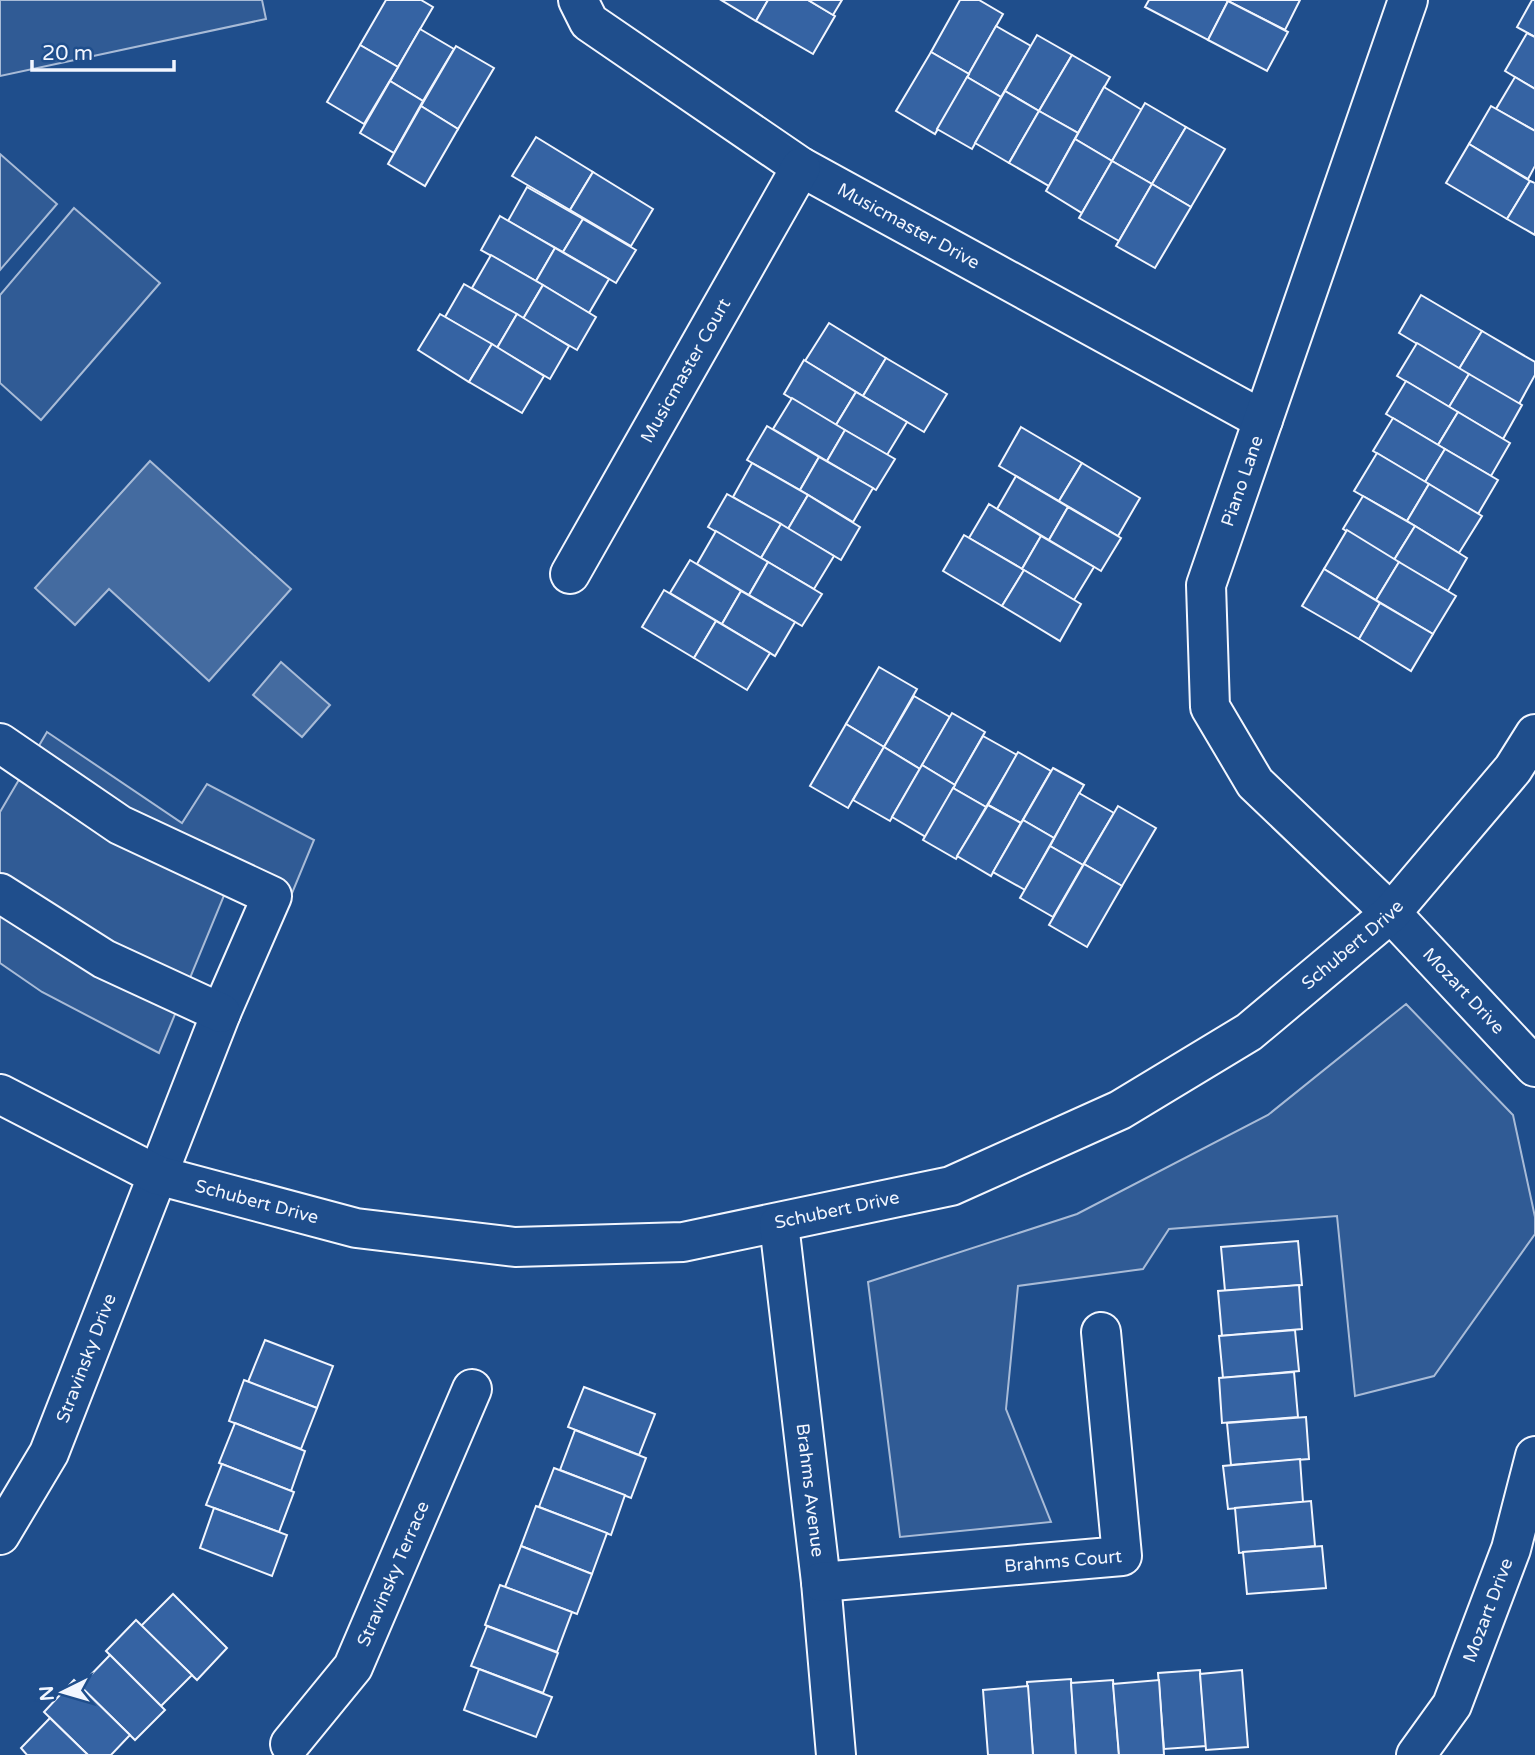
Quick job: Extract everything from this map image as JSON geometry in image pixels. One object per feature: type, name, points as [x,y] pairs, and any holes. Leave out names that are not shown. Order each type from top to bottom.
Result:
[{"type":"street","name":"Musicmaster Drive","points":[[578,0],[589,22],[801,167],[1263,420]]},
{"type":"street","name":"Piano Lane","points":[[1391,913],[1255,783],[1210,707],[1206,585],[1408,0]]},
{"type":"street","name":"Musicmaster Court","points":[[570,574],[801,167]]},
{"type":"street","name":"Schubert Drive","points":[[0,1094],[158,1175],[356,1228],[515,1247],[684,1242],[951,1186],[1120,1110],[1249,1032],[1391,913],[1513,769],[1535,734]]},
{"type":"street","name":"Stravinsky Drive","points":[[0,744],[120,825],[272,896],[221,1013],[49,1453],[0,1535]]},
{"type":"street","points":[[0,892],[104,959],[221,1013]]},
{"type":"street","name":"Mozart Drive","points":[[1391,913],[1535,1067]]},
{"type":"street","name":"Brahms Avenue","points":[[779,1224],[821,1582],[836,1755]]},
{"type":"street","name":"Brahms Court","points":[[821,1582],[1122,1556],[1101,1332]]},
{"type":"street","name":"Stravinsky Terrace","points":[[294,1751],[353,1668],[472,1389]]},
{"type":"street","name":"Mozart Drive","points":[[1416,1755],[1452,1705],[1511,1549],[1535,1456]]},
{"type":"shaded area","points":[[0,0],[262,0],[266,19],[0,76]]},
{"type":"shaded area","points":[[0,154],[57,204],[0,270]]},
{"type":"shaded area","points":[[74,208],[160,283],[41,420],[0,383],[0,295]]},
{"type":"shaded area","points":[[150,461],[291,589],[209,681],[109,589],[75,625],[35,588]]},
{"type":"shaded area","points":[[281,662],[330,705],[302,737],[253,695]]},
{"type":"shaded area","points":[[47,732],[182,823],[207,784],[314,840],[283,915],[225,893],[159,1053],[42,992],[0,963],[0,812]]},
{"type":"shaded area","points":[[1406,1004],[1513,1115],[1535,1217],[1535,1234],[1434,1376],[1355,1396],[1337,1216],[1169,1229],[1143,1269],[1018,1286],[1006,1409],[1051,1522],[900,1537],[868,1282],[1077,1214],[1268,1115]]},
{"type":"building","points":[[386,0],[421,0],[433,7],[398,67],[360,45]]},
{"type":"building","points":[[721,0],[768,0],[756,21]]},
{"type":"building","points":[[768,0],[808,0],[835,16],[813,54],[756,21]]},
{"type":"building","points":[[808,0],[842,0],[833,15]]},
{"type":"building","points":[[960,0],[979,0],[1003,14],[969,74],[931,52]]},
{"type":"building","points":[[1149,0],[1228,1],[1208,40],[1145,7]]},
{"type":"building","points":[[1226,0],[1300,0],[1285,30]]},
{"type":"building","points":[[1532,0],[1535,0],[1535,37],[1517,27]]},
{"type":"building","points":[[1228,1],[1288,32],[1267,71],[1208,40]]},
{"type":"building","points":[[996,26],[1031,46],[1001,97],[967,77]]},
{"type":"building","points":[[420,29],[454,49],[423,101],[390,81]]},
{"type":"building","points":[[1527,33],[1535,37],[1535,89],[1505,71]]},
{"type":"building","points":[[1037,35],[1072,55],[1039,111],[1005,91]]},
{"type":"building","points":[[360,45],[398,67],[364,124],[327,102]]},
{"type":"building","points":[[456,46],[494,68],[458,129],[421,106]]},
{"type":"building","points":[[931,52],[969,74],[935,134],[896,111]]},
{"type":"building","points":[[1072,55],[1110,77],[1078,133],[1039,111]]},
{"type":"building","points":[[967,77],[1001,97],[972,149],[937,129]]},
{"type":"building","points":[[1515,77],[1535,89],[1535,131],[1496,109]]},
{"type":"building","points":[[390,81],[423,101],[394,153],[360,133]]},
{"type":"building","points":[[1104,87],[1142,110],[1112,161],[1075,139]]},
{"type":"building","points":[[1005,91],[1039,111],[1009,163],[975,143]]},
{"type":"building","points":[[1145,103],[1186,127],[1152,184],[1112,161]]},
{"type":"building","points":[[421,106],[458,129],[425,186],[388,164]]},
{"type":"building","points":[[1491,106],[1535,131],[1535,166],[1528,179],[1469,144]]},
{"type":"building","points":[[1039,111],[1078,133],[1049,186],[1009,163]]},
{"type":"building","points":[[1186,127],[1225,149],[1191,207],[1152,184]]},
{"type":"building","points":[[536,137],[593,172],[570,210],[512,176]]},
{"type":"building","points":[[1075,139],[1112,161],[1082,213],[1046,191]]},
{"type":"building","points":[[1469,144],[1530,181],[1507,219],[1446,183]]},
{"type":"building","points":[[1112,161],[1152,184],[1119,241],[1079,218]]},
{"type":"building","points":[[593,172],[653,209],[631,246],[570,210]]},
{"type":"building","points":[[1530,181],[1535,183],[1535,235],[1507,219]]},
{"type":"building","points":[[1152,184],[1191,207],[1155,268],[1116,246]]},
{"type":"building","points":[[527,187],[583,219],[563,252],[508,221]]},
{"type":"building","points":[[500,216],[555,248],[536,281],[481,250]]},
{"type":"building","points":[[583,219],[636,250],[616,283],[563,252]]},
{"type":"building","points":[[555,248],[609,279],[589,313],[536,281]]},
{"type":"building","points":[[491,255],[543,285],[523,319],[472,288]]},
{"type":"building","points":[[464,284],[517,314],[497,348],[445,317]]},
{"type":"building","points":[[543,285],[596,317],[577,350],[523,319]]},
{"type":"building","points":[[1421,295],[1482,331],[1459,369],[1399,333]]},
{"type":"building","points":[[440,314],[492,344],[469,382],[418,350]]},
{"type":"building","points":[[517,314],[569,346],[550,379],[497,348]]},
{"type":"building","points":[[829,323],[886,358],[863,396],[805,361]]},
{"type":"building","points":[[1482,331],[1535,362],[1535,375],[1519,404],[1459,369]]},
{"type":"building","points":[[1417,343],[1469,374],[1449,407],[1397,376]]},
{"type":"building","points":[[492,344],[544,376],[522,413],[469,382]]},
{"type":"building","points":[[886,358],[947,394],[924,432],[863,396]]},
{"type":"building","points":[[804,360],[856,392],[836,425],[784,394]]},
{"type":"building","points":[[1469,374],[1522,405],[1503,439],[1449,407]]},
{"type":"building","points":[[1406,381],[1458,412],[1438,445],[1386,414]]},
{"type":"building","points":[[856,392],[907,422],[887,455],[836,425]]},
{"type":"building","points":[[792,398],[845,430],[827,461],[773,429]]},
{"type":"building","points":[[1458,412],[1510,443],[1491,476],[1438,445]]},
{"type":"building","points":[[1393,418],[1445,449],[1425,482],[1373,451]]},
{"type":"building","points":[[767,426],[819,457],[800,490],[747,460]]},
{"type":"building","points":[[1021,427],[1082,463],[1059,501],[999,466]]},
{"type":"building","points":[[845,430],[895,459],[876,490],[827,461]]},
{"type":"building","points":[[1445,449],[1498,480],[1478,514],[1425,482]]},
{"type":"building","points":[[1377,453],[1429,484],[1407,521],[1354,491]]},
{"type":"building","points":[[819,457],[873,488],[853,522],[800,490]]},
{"type":"building","points":[[752,463],[808,495],[788,529],[733,497]]},
{"type":"building","points":[[1082,463],[1140,498],[1118,536],[1059,501]]},
{"type":"building","points":[[1016,476],[1068,507],[1049,540],[997,509]]},
{"type":"building","points":[[1429,484],[1482,516],[1459,553],[1407,521]]},
{"type":"building","points":[[727,494],[781,524],[761,558],[708,527]]},
{"type":"building","points":[[808,495],[860,527],[841,560],[788,529]]},
{"type":"building","points":[[1363,496],[1415,526],[1394,560],[1343,529]]},
{"type":"building","points":[[989,504],[1041,536],[1022,569],[969,538]]},
{"type":"building","points":[[1068,507],[1121,538],[1101,571],[1049,540]]},
{"type":"building","points":[[781,524],[834,556],[814,589],[761,558]]},
{"type":"building","points":[[1415,526],[1467,558],[1448,591],[1394,560]]},
{"type":"building","points":[[1347,530],[1399,562],[1376,600],[1324,569]]},
{"type":"building","points":[[716,531],[768,562],[749,595],[697,564]]},
{"type":"building","points":[[964,535],[1024,570],[1002,606],[943,571]]},
{"type":"building","points":[[1041,536],[1094,567],[1074,600],[1022,569]]},
{"type":"building","points":[[690,560],[741,591],[722,624],[670,593]]},
{"type":"building","points":[[768,562],[822,594],[802,626],[749,595]]},
{"type":"building","points":[[1399,562],[1456,596],[1433,634],[1376,600]]},
{"type":"building","points":[[1324,569],[1380,603],[1359,639],[1302,606]]},
{"type":"building","points":[[1024,570],[1081,604],[1060,641],[1002,606]]},
{"type":"building","points":[[664,590],[716,621],[694,658],[642,627]]},
{"type":"building","points":[[741,591],[795,622],[775,656],[722,624]]},
{"type":"building","points":[[1380,603],[1433,634],[1411,671],[1359,639]]},
{"type":"building","points":[[716,621],[770,653],[747,690],[694,658]]},
{"type":"building","points":[[879,667],[917,689],[884,747],[846,724]]},
{"type":"building","points":[[914,696],[950,717],[920,769],[884,747]]},
{"type":"building","points":[[952,713],[985,732],[955,785],[922,765]]},
{"type":"building","points":[[846,724],[884,747],[848,808],[810,786]]},
{"type":"building","points":[[983,736],[1017,755],[986,807],[953,788]]},
{"type":"building","points":[[884,747],[920,769],[890,821],[853,800]]},
{"type":"building","points":[[1018,752],[1051,771],[1021,823],[988,805]]},
{"type":"building","points":[[922,765],[955,785],[926,837],[892,817]]},
{"type":"building","points":[[1053,768],[1084,785],[1054,838],[1023,820]]},
{"type":"building","points":[[953,788],[986,807],[956,859],[923,840]]},
{"type":"building","points":[[1079,793],[1114,813],[1083,865],[1050,846]]},
{"type":"building","points":[[988,805],[1021,823],[991,876],[957,856]]},
{"type":"building","points":[[1118,806],[1156,828],[1122,886],[1084,864]]},
{"type":"building","points":[[1023,820],[1054,838],[1025,890],[993,872]]},
{"type":"building","points":[[1050,846],[1083,865],[1053,917],[1020,898]]},
{"type":"building","points":[[1084,864],[1122,886],[1087,947],[1049,925]]},
{"type":"building","points":[[1298,1241],[1302,1285],[1225,1291],[1221,1247]]},
{"type":"building","points":[[1299,1285],[1302,1329],[1222,1336],[1218,1291]]},
{"type":"building","points":[[1295,1330],[1299,1371],[1223,1378],[1219,1336]]},
{"type":"building","points":[[265,1340],[333,1366],[317,1408],[248,1382]]},
{"type":"building","points":[[1294,1372],[1298,1417],[1222,1423],[1219,1378]]},
{"type":"building","points":[[244,1380],[317,1408],[301,1449],[229,1421]]},
{"type":"building","points":[[584,1387],[655,1414],[639,1455],[568,1427]]},
{"type":"building","points":[[1306,1417],[1309,1459],[1231,1465],[1227,1423]]},
{"type":"building","points":[[235,1423],[305,1451],[291,1491],[219,1463]]},
{"type":"building","points":[[575,1430],[646,1458],[631,1498],[560,1470]]},
{"type":"building","points":[[1300,1459],[1303,1502],[1228,1509],[1223,1466]]},
{"type":"building","points":[[222,1464],[294,1492],[279,1532],[206,1505]]},
{"type":"building","points":[[554,1468],[625,1495],[611,1535],[539,1507]]},
{"type":"building","points":[[1311,1501],[1315,1546],[1239,1553],[1235,1508]]},
{"type":"building","points":[[536,1506],[607,1533],[592,1574],[521,1546]]},
{"type":"building","points":[[214,1508],[287,1535],[272,1576],[200,1548]]},
{"type":"building","points":[[521,1546],[592,1574],[577,1614],[505,1587]]},
{"type":"building","points":[[1322,1546],[1326,1588],[1247,1594],[1243,1552]]},
{"type":"building","points":[[500,1585],[572,1612],[557,1652],[485,1625]]},
{"type":"building","points":[[173,1594],[227,1648],[197,1680],[141,1626]]},
{"type":"building","points":[[136,1620],[192,1675],[161,1706],[106,1651]]},
{"type":"building","points":[[487,1626],[558,1653],[543,1693],[471,1666]]},
{"type":"building","points":[[110,1655],[165,1710],[135,1740],[80,1686]]},
{"type":"building","points":[[479,1669],[552,1697],[536,1737],[464,1710]]},
{"type":"building","points":[[1200,1670],[1206,1746],[1164,1749],[1158,1673]]},
{"type":"building","points":[[1242,1670],[1248,1747],[1206,1750],[1200,1674]]},
{"type":"building","points":[[1071,1679],[1076,1755],[1033,1755],[1027,1682]]},
{"type":"building","points":[[74,1680],[130,1735],[111,1755],[88,1755],[44,1712]]},
{"type":"building","points":[[1113,1680],[1119,1755],[1076,1755],[1071,1683]]},
{"type":"building","points":[[1159,1680],[1164,1755],[1119,1755],[1113,1684]]},
{"type":"building","points":[[1028,1686],[1033,1755],[988,1755],[983,1690]]},
{"type":"building","points":[[50,1718],[88,1755],[27,1755],[21,1748]]}]
